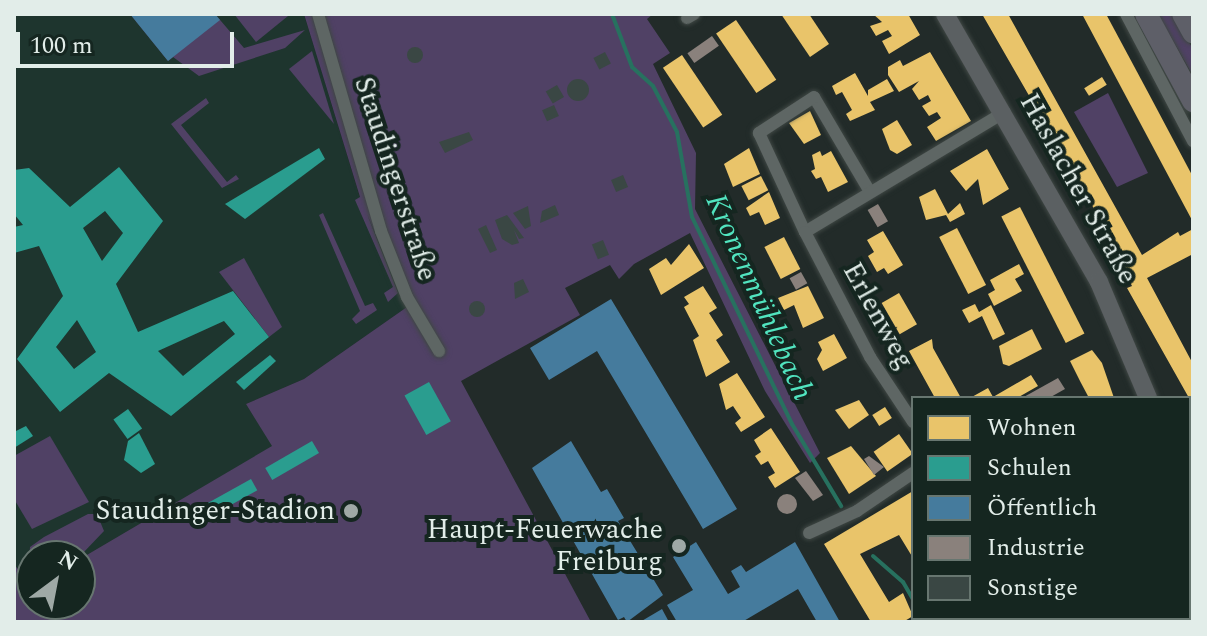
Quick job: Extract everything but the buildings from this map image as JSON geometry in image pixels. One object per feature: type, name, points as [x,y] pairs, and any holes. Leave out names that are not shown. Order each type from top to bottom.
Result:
[{"type":"highway","points":[[1146,14],[1193,101]]},
{"type":"highway","points":[[1183,14],[1193,32]]},
{"type":"street","name":"Staudingerstraße","points":[[318,14],[381,231],[407,297],[439,351]]},
{"type":"street","name":"Haslacher Straße","points":[[945,14],[1005,112],[1102,288],[1147,396]]},
{"type":"street","points":[[1126,14],[1193,141]]},
{"type":"street","name":"Erlenweg","points":[[870,192],[814,97],[797,104],[759,133],[805,232],[870,357],[911,419]]},
{"type":"street","points":[[805,232],[1005,112]]},
{"type":"street","points":[[809,533],[857,511],[911,474]]},
{"type":"shaded area","points":[[14,14],[304,14],[359,195],[407,307],[304,379],[246,404],[273,446],[96,550],[96,540],[16,540],[16,567]]},
{"type":"shaded area","points":[[130,14],[215,14],[244,48],[305,30],[285,48],[199,76],[173,57],[168,61]]},
{"type":"shaded area","points":[[234,14],[286,14],[288,16],[256,42]]},
{"type":"shaded area","points":[[304,14],[653,14],[647,19],[670,53],[653,64],[696,153],[695,209],[820,453],[810,463],[765,391],[690,233],[634,264],[619,279],[610,265],[565,288],[580,315],[461,381],[591,622],[14,622],[14,564],[16,620],[96,620],[96,550],[272,446],[246,404],[304,379],[407,307],[367,214],[398,293],[388,302],[384,293],[393,287],[355,200],[360,197]]},
{"type":"shaded area","points":[[1158,14],[1172,14],[1193,49],[1193,76]]},
{"type":"shaded area","points":[[312,51],[334,124],[289,69]]},
{"type":"shaded area","points":[[1108,93],[1148,173],[1117,187],[1074,112]]},
{"type":"shaded area","points":[[206,98],[209,103],[181,125],[227,182],[236,175],[239,179],[222,188],[171,124]]},
{"type":"shaded area","points":[[323,213],[365,306],[373,303],[377,310],[356,324],[352,319],[360,311],[319,215]]},
{"type":"shaded area","points":[[244,258],[282,327],[269,337],[219,272]]},
{"type":"shaded area","points":[[50,436],[89,502],[32,529],[14,499],[14,456]]},
{"type":"shaded area","points":[[88,514],[97,514],[104,531],[95,540],[40,540],[44,537]]},
{"type":"waterway","name":"Kronenmühlebach","points":[[612,14],[632,67],[653,86],[677,132],[692,217],[792,424],[841,506]]},
{"type":"waterway","name":"Kronenmühlebach","points":[[873,556],[903,582],[911,596]]},
{"type":"place","name":"Staudinger-Stadion","points":[[351,511]]},
{"type":"place","name":"Haupt-Feuerwache Freiburg","points":[[679,546]]}]
